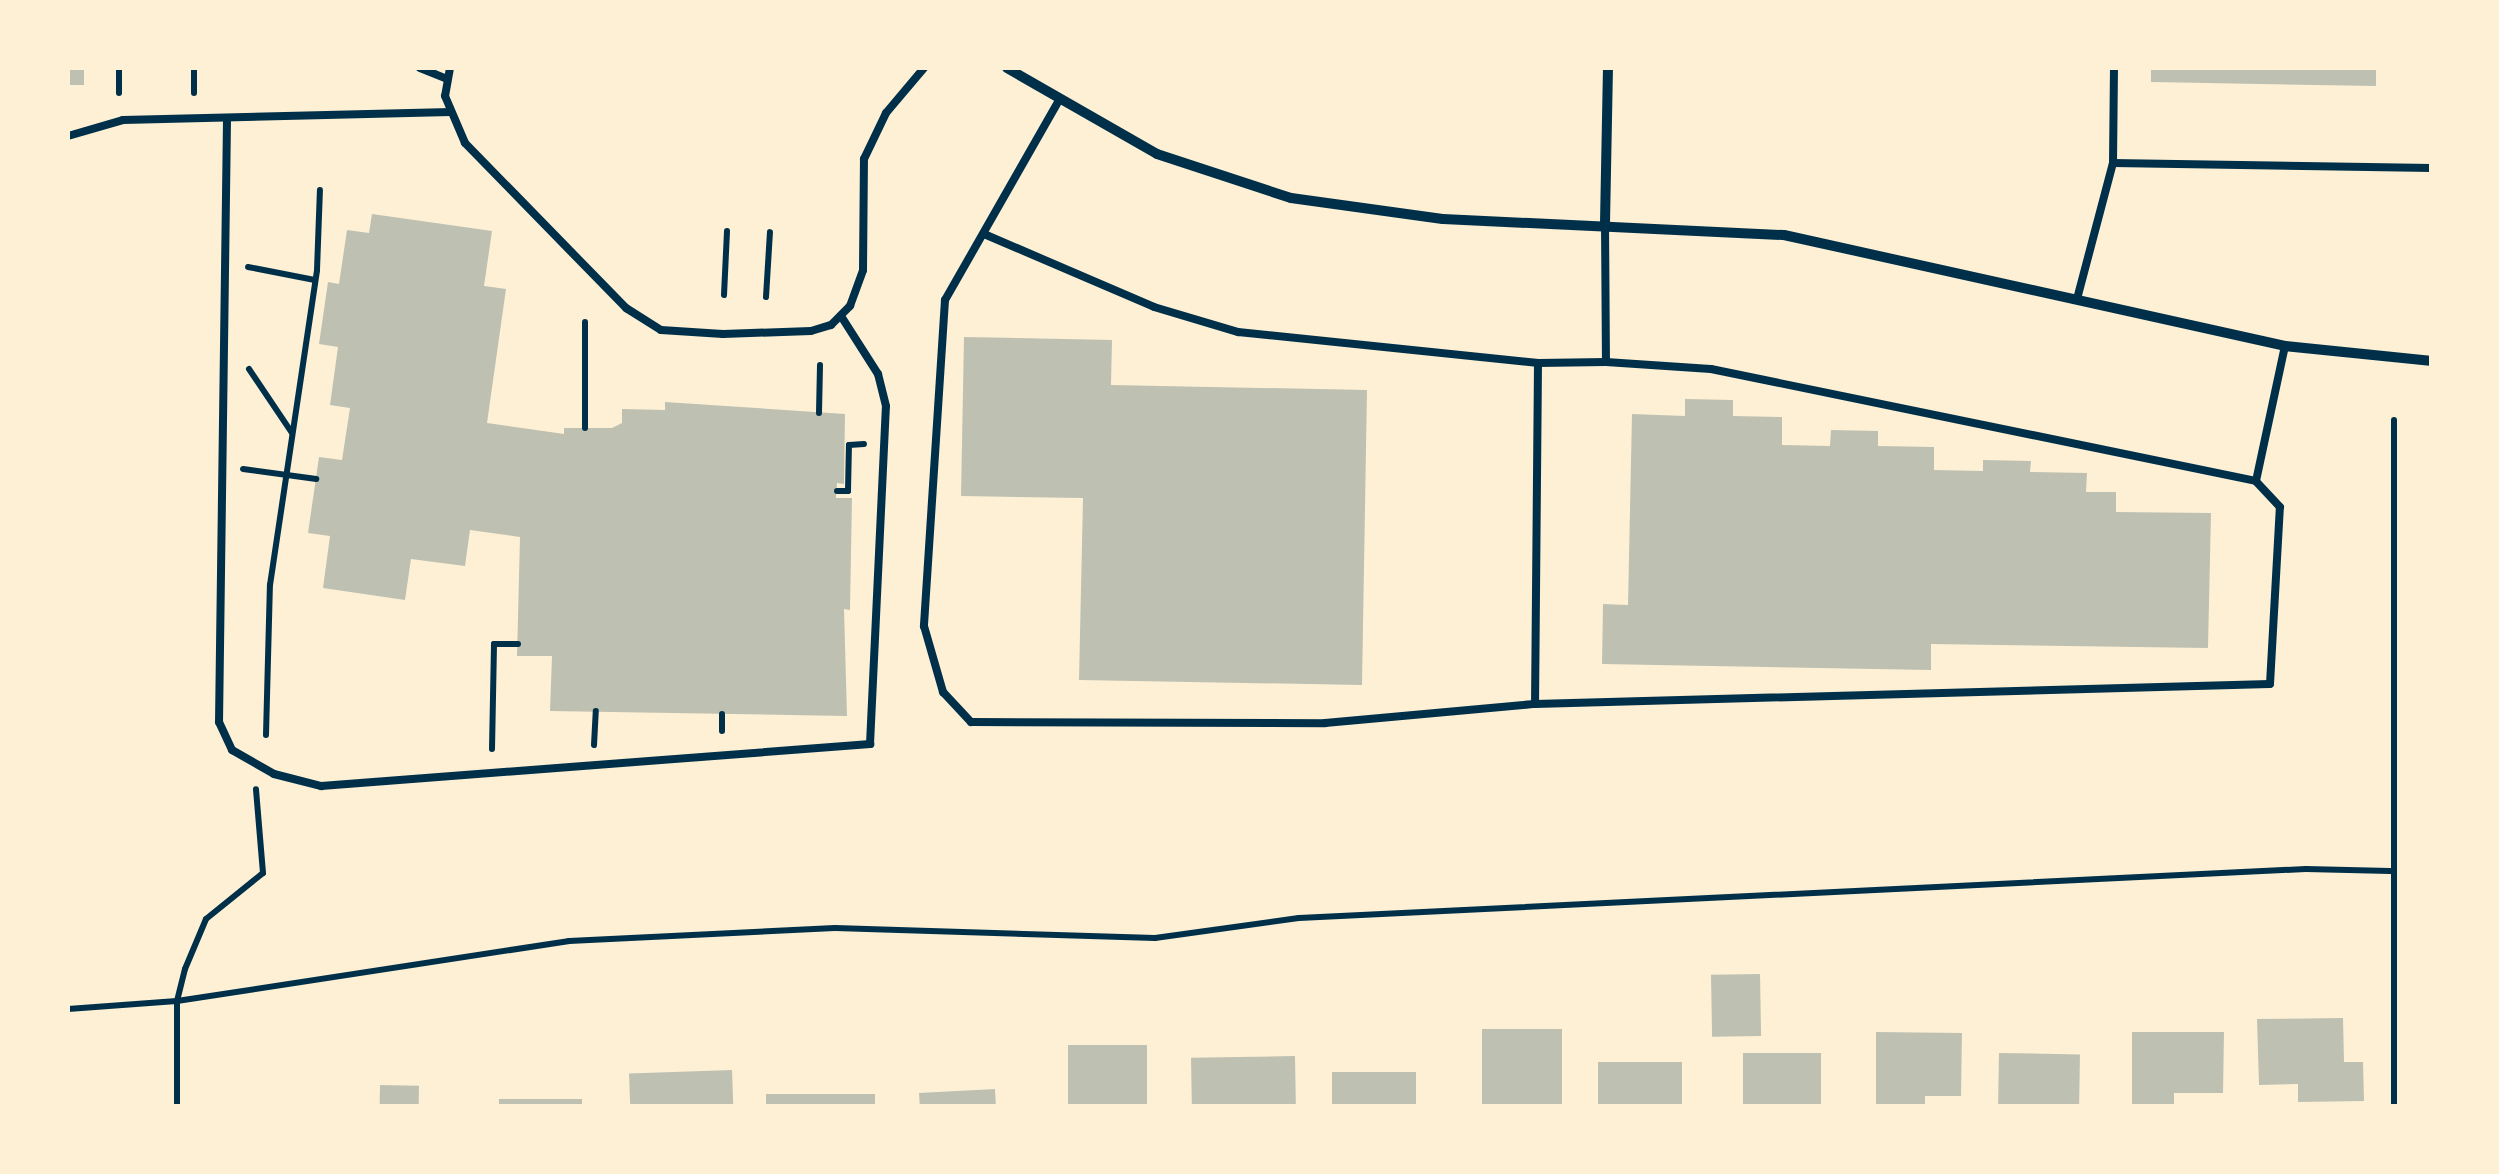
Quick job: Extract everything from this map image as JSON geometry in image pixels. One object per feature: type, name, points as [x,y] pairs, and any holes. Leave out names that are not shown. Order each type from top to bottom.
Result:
[{"type":"street","points":[[1007,68],[1058,102],[1157,154],[1291,198],[1443,219],[1606,222],[1784,235],[2285,346],[2432,361]]},
{"type":"street","points":[[1606,222],[1608,68]]},
{"type":"lane","points":[[420,68],[445,78]]},
{"type":"lane","points":[[450,68],[445,78],[451,112],[465,143],[626,308],[661,330],[811,332],[841,316],[863,270],[864,158],[886,113],[924,68]]},
{"type":"lane","points":[[2077,299],[2113,163],[2114,68]]},
{"type":"lane","points":[[984,234],[1154,307],[1238,332],[1538,363],[1606,362],[1711,369],[2256,481],[2280,506],[2270,684],[1535,704],[1325,722],[971,722],[943,692],[924,626],[944,300],[1058,102]]},
{"type":"lane","points":[[68,136],[123,120],[451,112]]},
{"type":"lane","points":[[226,120],[220,722],[232,750],[274,774],[321,786],[870,744],[886,406],[878,374],[841,316]]},
{"type":"lane","points":[[2113,163],[2432,168]]},
{"type":"lane","points":[[1606,222],[1606,362]]},
{"type":"lane","points":[[2256,481],[2285,346]]},
{"type":"lane","points":[[1535,704],[1538,363]]},
{"type":"path","points":[[119,68],[119,94]]},
{"type":"path","points":[[194,68],[194,93]]},
{"type":"path","points":[[266,734],[270,585],[315,280],[320,190]]},
{"type":"path","points":[[724,294],[727,231]]},
{"type":"path","points":[[766,297],[770,232]]},
{"type":"path","points":[[243,266],[315,280]]},
{"type":"path","points":[[585,322],[585,428]]},
{"type":"path","points":[[241,357],[292,434]]},
{"type":"path","points":[[818,413],[820,365]]},
{"type":"path","points":[[2394,420],[2390,871],[2394,1106]]},
{"type":"path","points":[[836,491],[848,491],[849,445],[865,444]]},
{"type":"path","points":[[239,469],[316,478]]},
{"type":"path","points":[[492,749],[494,644],[518,644]]},
{"type":"path","points":[[594,746],[596,712]]},
{"type":"path","points":[[176,1106],[177,1001],[206,920],[263,872],[255,778]]},
{"type":"path","points":[[68,1009],[177,1001],[569,941],[835,928],[1155,938],[1299,918],[2286,870],[2390,871]]},
{"type":"building","points":[[68,68],[84,68],[84,85],[68,85]]},
{"type":"building","points":[[2151,68],[2376,68],[2376,86],[2151,82]]},
{"type":"building","points":[[372,214],[492,231],[484,286],[506,289],[487,423],[564,434],[564,428],[612,428],[622,423],[622,409],[665,410],[665,402],[845,414],[844,484],[837,483],[836,498],[852,498],[850,610],[844,609],[847,716],[550,711],[552,656],[517,656],[520,537],[470,530],[465,566],[411,559],[405,600],[323,588],[330,536],[308,533],[319,457],[342,460],[350,408],[330,405],[338,347],[319,344],[328,282],[339,284],[347,230],[369,233]]},
{"type":"building","points":[[964,337],[1112,340],[1111,385],[1367,390],[1362,685],[1079,680],[1083,498],[961,496]]},
{"type":"building","points":[[1685,399],[1733,400],[1733,416],[1782,417],[1782,445],[1830,446],[1831,430],[1878,431],[1878,446],[1934,447],[1934,470],[1983,471],[1983,460],[2031,461],[2030,472],[2087,473],[2086,492],[2116,492],[2116,512],[2211,513],[2208,648],[1931,644],[1931,670],[1602,664],[1603,604],[1628,605],[1632,414],[1685,416]]},
{"type":"building","points":[[1760,974],[1761,1036],[1712,1037],[1711,975]]},
{"type":"building","points":[[2343,1018],[2344,1062],[2363,1062],[2364,1101],[2298,1102],[2298,1084],[2259,1085],[2257,1019]]},
{"type":"building","points":[[1482,1029],[1562,1029],[1562,1106],[1482,1106]]},
{"type":"building","points":[[1876,1032],[1962,1033],[1961,1096],[1925,1096],[1925,1106],[1876,1106]]},
{"type":"building","points":[[2132,1032],[2224,1032],[2223,1093],[2174,1093],[2174,1106],[2132,1106]]},
{"type":"building","points":[[1068,1045],[1147,1045],[1147,1106],[1068,1106]]},
{"type":"building","points":[[1743,1053],[1821,1053],[1821,1106],[1743,1106]]},
{"type":"building","points":[[1999,1053],[2080,1054],[2079,1106],[1998,1106]]},
{"type":"building","points":[[1295,1056],[1296,1106],[1192,1106],[1191,1058]]},
{"type":"building","points":[[1598,1062],[1682,1062],[1682,1106],[1598,1106]]},
{"type":"building","points":[[732,1070],[733,1106],[630,1106],[629,1074]]},
{"type":"building","points":[[1332,1072],[1416,1072],[1416,1106],[1332,1106]]},
{"type":"building","points":[[380,1085],[419,1086],[419,1106],[380,1106]]},
{"type":"building","points":[[995,1089],[996,1106],[920,1106],[919,1093]]},
{"type":"building","points":[[766,1094],[875,1094],[875,1106],[766,1106]]},
{"type":"building","points":[[499,1099],[582,1099],[582,1106],[499,1106]]}]
